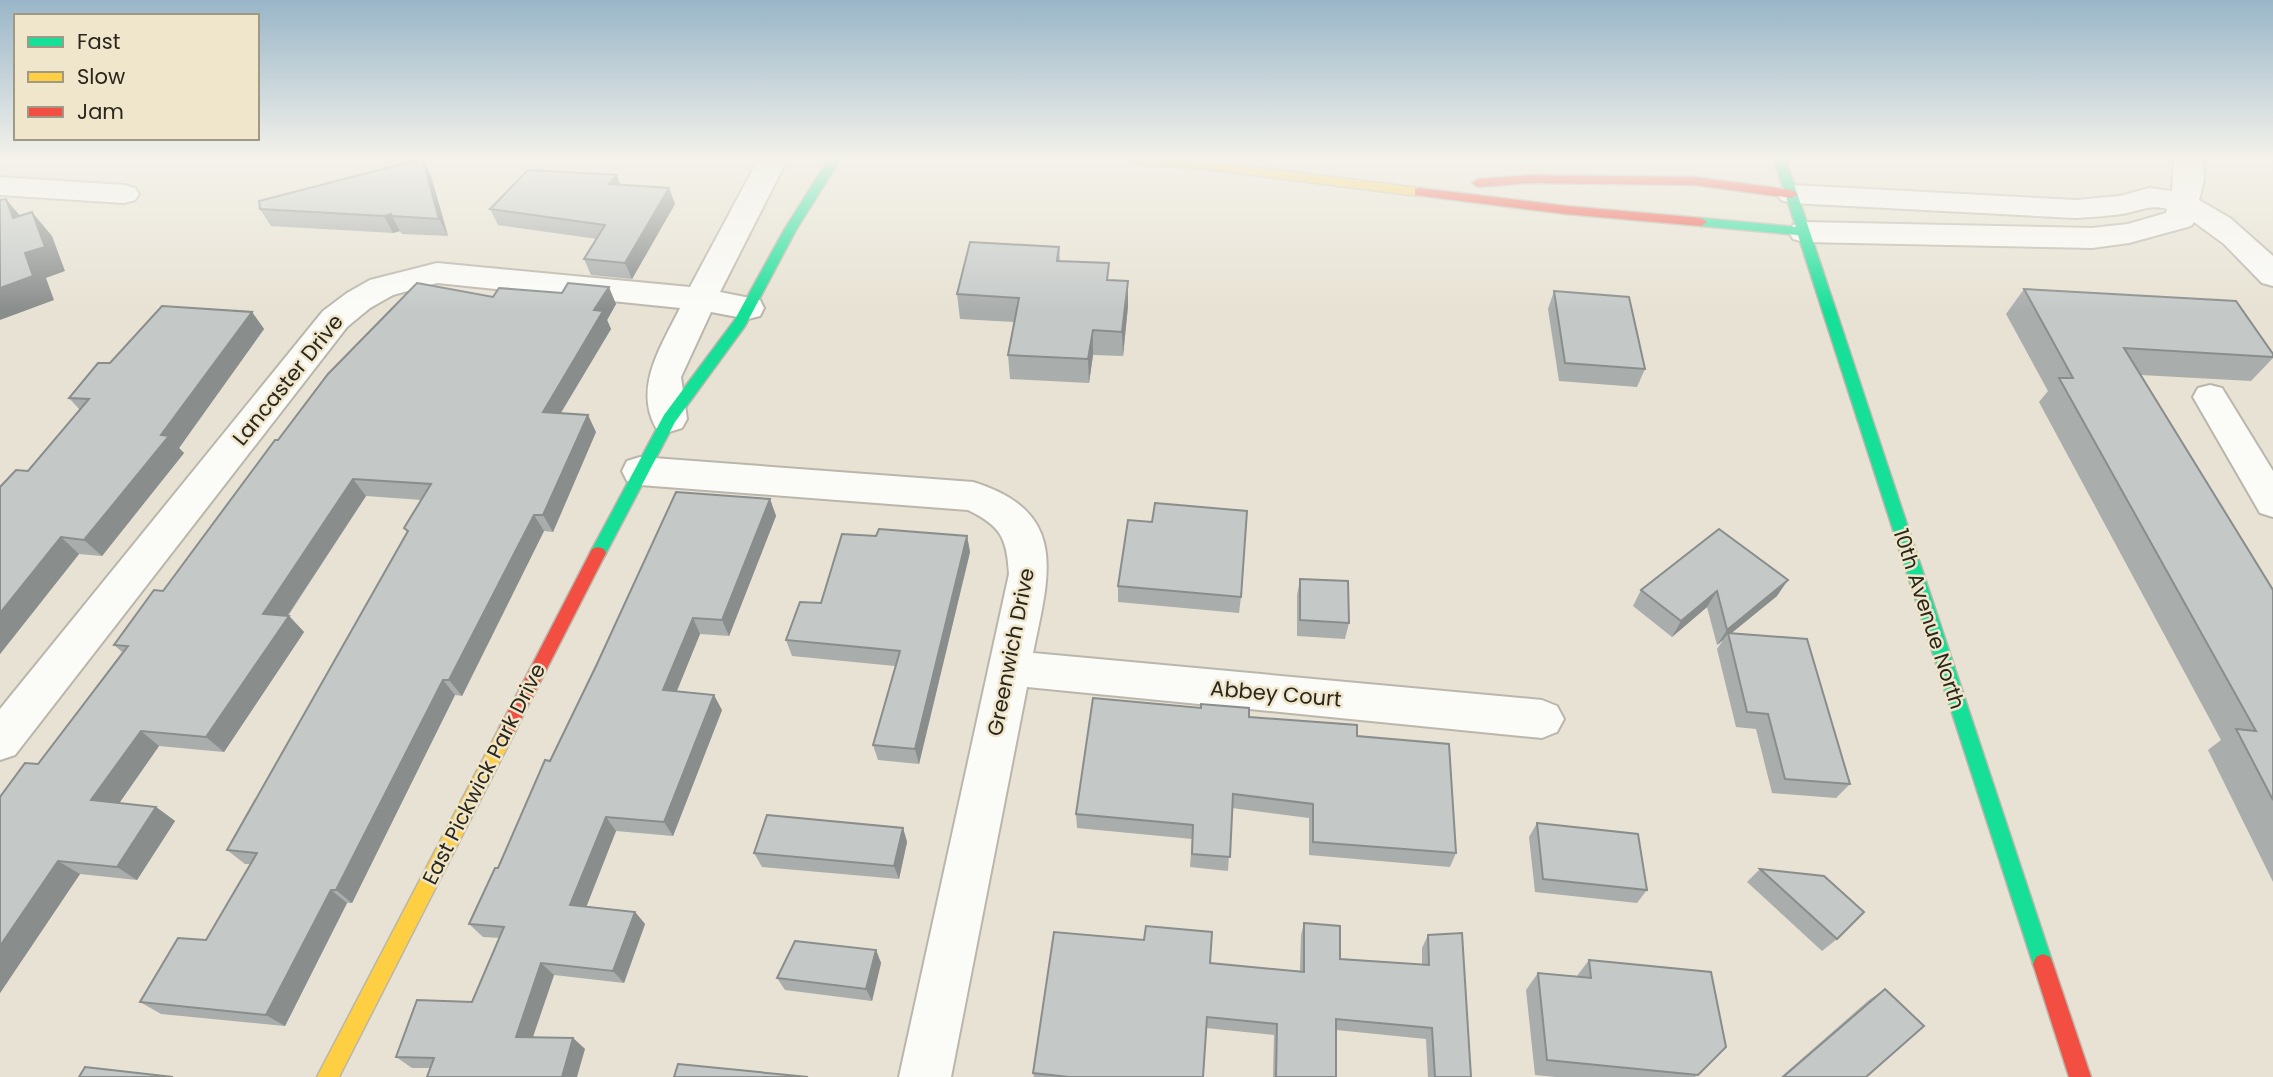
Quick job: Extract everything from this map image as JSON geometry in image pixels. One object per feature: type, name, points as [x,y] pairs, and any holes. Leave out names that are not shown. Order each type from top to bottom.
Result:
[{"type":"street","points":[[669,419],[664,377],[700,299],[747,210]]},
{"type":"street","name":"East Pickwick Park Drive","points":[[328,1077],[640,471],[669,419],[748,308],[802,210]]},
{"type":"street","points":[[1569,210],[1804,232],[2050,239],[2092,238],[2148,229],[2180,219],[2182,210]]},
{"type":"street","name":"10th Avenue North","points":[[1797,210],[2080,1077]]},
{"type":"street","points":[[2195,210],[2257,256],[2273,276]]},
{"type":"street","name":"Lancaster Drive","points":[[0,741],[335,319],[356,300],[381,286],[437,273],[700,299],[748,308]]},
{"type":"street","points":[[2210,397],[2273,503]]},
{"type":"street","name":"Greenwich Drive","points":[[640,471],[973,496],[999,508],[1019,526],[1029,549],[1029,574],[925,1077]]},
{"type":"street","name":"Abbey Court","points":[[1010,668],[1542,719]]},
{"type":"building","points":[[0,210],[10,210],[13,218],[32,212],[45,247],[25,253],[33,276],[0,288]]},
{"type":"building","points":[[282,210],[437,210],[439,219],[391,214],[384,216]]},
{"type":"building","points":[[499,210],[656,210],[625,263],[584,259],[605,225]]},
{"type":"building","points":[[970,242],[1059,247],[1057,261],[1109,263],[1107,280],[1128,281],[1122,332],[1093,330],[1088,359],[1008,355],[1019,298],[957,294]]},
{"type":"building","points":[[417,283],[493,297],[499,288],[562,293],[568,283],[609,287],[594,310],[603,311],[543,412],[588,415],[543,515],[534,515],[449,680],[443,680],[336,890],[331,890],[266,1015],[140,1002],[178,938],[206,940],[257,853],[227,850],[408,531],[404,528],[431,484],[353,479],[263,614],[289,616],[206,737],[141,731],[91,800],[156,807],[117,867],[58,861],[0,946],[0,797],[25,763],[38,764],[128,646],[114,645],[154,590],[163,591],[275,440],[278,440],[328,374]]},
{"type":"building","points":[[2024,289],[2236,301],[2273,354],[2273,357],[2124,348],[2273,590],[2273,800],[2236,729],[2256,731],[2059,378],[2073,378]]},
{"type":"building","points":[[1554,291],[1629,297],[1645,369],[1565,363]]},
{"type":"building","points":[[162,306],[252,312],[161,435],[169,436],[84,540],[61,537],[0,613],[0,487],[16,470],[28,471],[89,399],[69,398],[98,363],[110,363]]},
{"type":"building","points":[[676,492],[770,499],[722,620],[693,618],[663,690],[714,695],[664,822],[606,817],[570,905],[635,912],[613,971],[541,963],[516,1037],[573,1038],[562,1077],[427,1077],[434,1058],[396,1057],[417,1000],[472,1002],[504,927],[469,924],[495,868],[498,868],[545,760],[550,761],[597,664]]},
{"type":"building","points":[[1155,503],[1247,511],[1241,597],[1118,586],[1128,520],[1152,522]]},
{"type":"building","points":[[879,529],[967,536],[915,749],[873,745],[900,651],[786,640],[800,602],[821,603],[842,534],[876,536]]},
{"type":"building","points":[[1719,529],[1788,580],[1727,630],[1717,591],[1681,621],[1641,590]]},
{"type":"building","points":[[1300,579],[1348,581],[1349,623],[1300,620]]},
{"type":"building","points":[[1728,633],[1807,639],[1850,784],[1785,779],[1768,714],[1747,712]]},
{"type":"building","points":[[1093,698],[1201,708],[1201,704],[1249,708],[1249,717],[1357,725],[1357,736],[1449,744],[1456,853],[1313,842],[1313,804],[1233,794],[1230,857],[1192,854],[1193,825],[1076,814]]},
{"type":"building","points":[[767,815],[903,828],[894,866],[754,853]]},
{"type":"building","points":[[1537,823],[1638,834],[1647,890],[1543,879]]},
{"type":"building","points":[[1760,869],[1824,876],[1864,912],[1837,939]]},
{"type":"building","points":[[1304,923],[1340,926],[1340,959],[1429,965],[1428,935],[1462,933],[1471,1077],[1435,1077],[1432,1028],[1336,1019],[1336,1077],[1276,1077],[1277,1024],[1207,1017],[1203,1077],[1069,1077],[1033,1073],[1054,932],[1144,940],[1146,926],[1212,932],[1210,963],[1304,972]]},
{"type":"building","points":[[795,941],[876,950],[866,989],[777,978]]},
{"type":"building","points":[[1589,960],[1711,972],[1726,1047],[1698,1075],[1547,1060],[1538,973],[1591,978]]},
{"type":"building","points":[[1885,989],[1924,1026],[1866,1077],[1783,1077]]},
{"type":"building","points":[[678,1064],[808,1077],[674,1077]]},
{"type":"building","points":[[85,1067],[173,1077],[79,1077]]},
{"type":"traffic: fast","points":[[598,553],[669,419],[740,323],[802,210]]},
{"type":"traffic: fast","points":[[1796,210],[2043,964]]},
{"type":"traffic: fast","points":[[1701,222],[1804,232]]},
{"type":"traffic: slow","points":[[328,1077],[508,728]]},
{"type":"traffic: jam","points":[[1569,210],[1701,222]]},
{"type":"traffic: jam","points":[[508,728],[598,553]]},
{"type":"traffic: jam","points":[[2043,964],[2080,1077]]}]
